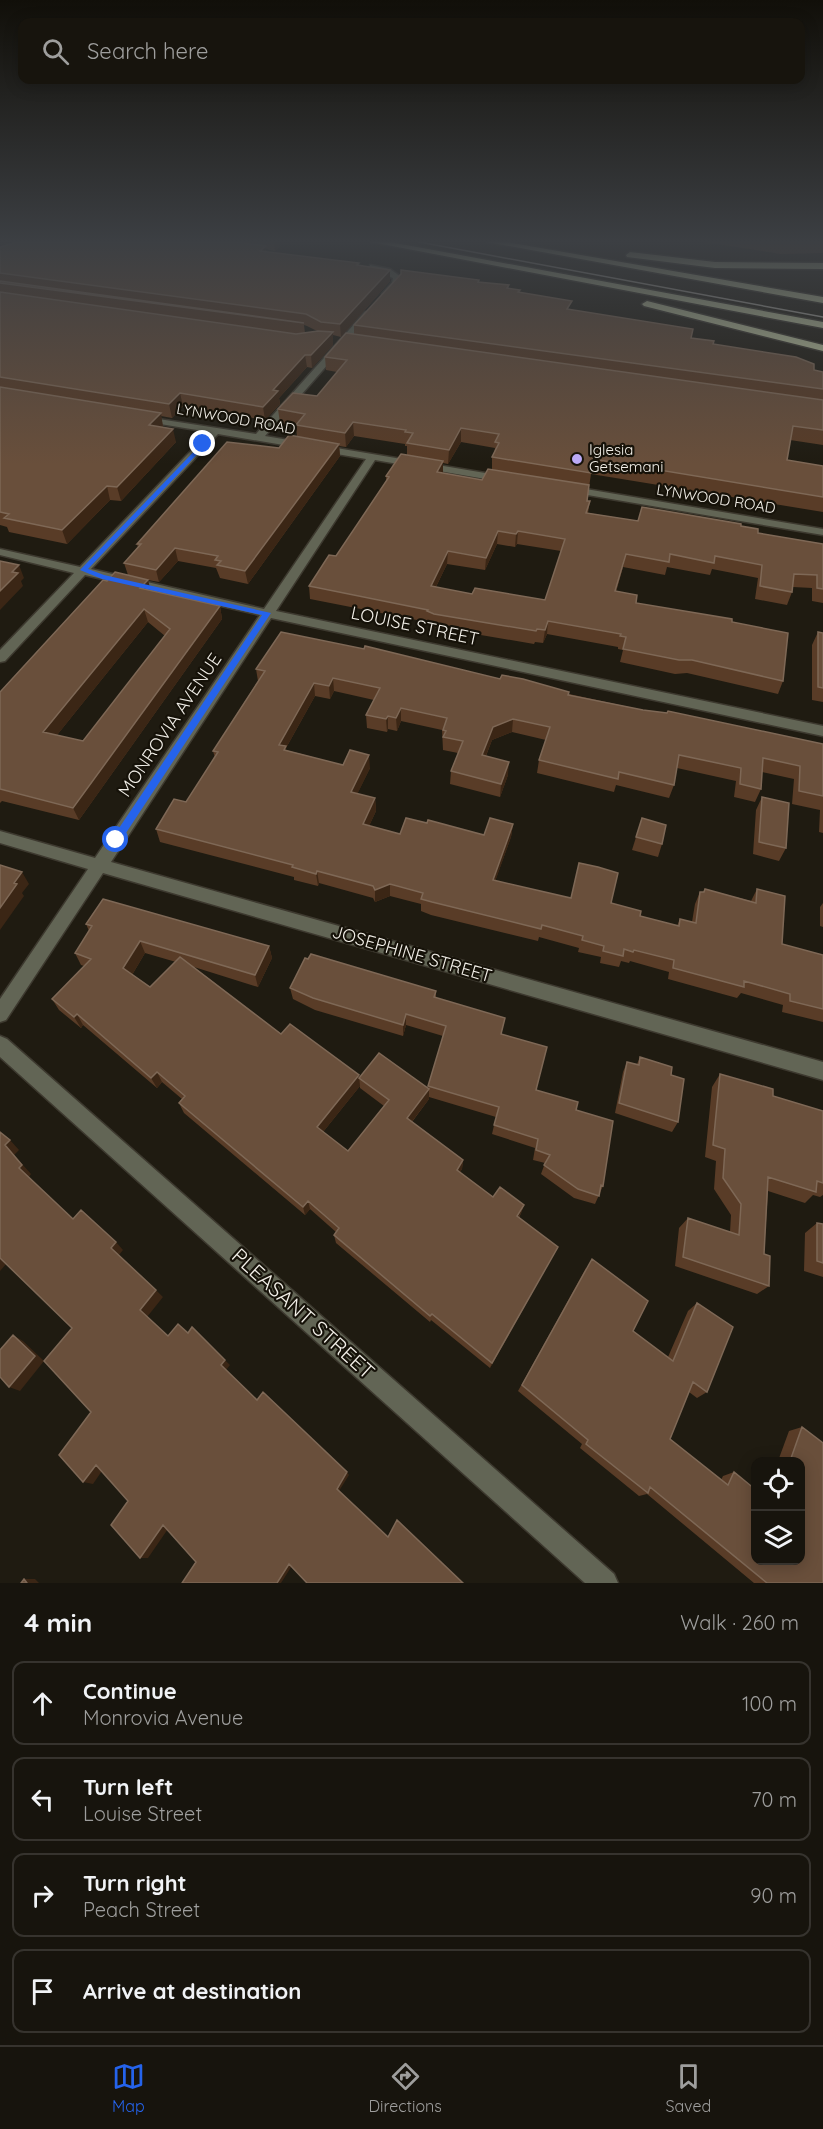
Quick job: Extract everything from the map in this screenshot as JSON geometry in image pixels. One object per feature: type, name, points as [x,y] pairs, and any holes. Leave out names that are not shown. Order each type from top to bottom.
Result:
[{"type":"highway","points":[[696,316],[823,348]]},
{"type":"highway","points":[[773,316],[823,325]]},
{"type":"street","points":[[258,438],[339,341],[366,316]]},
{"type":"street","points":[[339,341],[357,343]]},
{"type":"street","name":"LYNWOOD ROAD","points":[[128,416],[511,480]]},
{"type":"street","points":[[0,658],[216,430]]},
{"type":"street","name":"MONROVIA AVENUE","points":[[0,1014],[372,457]]},
{"type":"street","name":"LYNWOOD ROAD","points":[[557,488],[823,532]]},
{"type":"street","name":"LOUISE STREET","points":[[0,552],[267,613],[823,731]]},
{"type":"street","name":"JOSEPHINE STREET","points":[[0,837],[823,1071]]},
{"type":"street","name":"PLEASANT STREET","points":[[0,1045],[606,1583]]},
{"type":"building","points":[[0,316],[168,316],[296,334],[318,331],[333,332],[311,355],[305,355],[273,390],[278,391],[263,407],[180,393],[169,404],[0,377]]},
{"type":"building","points":[[310,316],[348,316],[340,324],[321,322]]},
{"type":"building","points":[[362,316],[610,316],[693,329],[691,338],[714,341],[713,344],[796,357],[814,364],[814,370],[823,372],[823,389],[354,325]]},
{"type":"building","points":[[346,333],[823,400],[823,430],[793,426],[787,460],[823,466],[823,497],[593,459],[591,473],[492,457],[499,443],[495,442],[499,434],[461,428],[449,450],[407,443],[413,433],[405,432],[406,430],[353,422],[345,433],[296,425],[305,414],[278,409],[293,393],[317,396],[347,360],[325,357]]},
{"type":"building","points":[[0,387],[161,413],[149,425],[173,429],[117,487],[107,486],[62,530],[4,518],[9,514],[0,512]]},
{"type":"building","points":[[289,435],[339,444],[245,571],[217,565],[221,561],[215,560],[218,556],[175,548],[156,570],[124,563],[141,544],[137,544],[227,442],[279,448]]},
{"type":"building","points":[[401,454],[443,461],[437,472],[482,480],[488,469],[589,485],[587,501],[590,501],[586,513],[638,521],[642,507],[741,524],[741,526],[758,529],[758,533],[823,544],[823,589],[817,588],[817,575],[794,574],[792,592],[760,586],[762,565],[715,556],[714,563],[670,554],[669,562],[626,554],[615,591],[637,595],[636,603],[732,619],[732,622],[788,633],[783,681],[692,660],[679,660],[623,649],[626,637],[620,636],[621,634],[548,621],[545,630],[537,629],[536,631],[434,614],[428,610],[309,586],[329,555],[336,556],[389,477],[386,476]],"holes":[[[498,531],[516,534],[518,531],[565,539],[545,600],[475,588],[472,594],[431,586],[448,551],[486,558]]]},
{"type":"building","points":[[0,561],[19,565],[12,572],[18,573],[0,591]]},
{"type":"building","points":[[115,572],[148,580],[140,588],[220,606],[73,808],[0,789],[0,692],[103,580],[107,581]],"holes":[[[144,609],[170,629],[83,741],[43,732]]]},
{"type":"building","points":[[281,632],[364,649],[365,646],[500,679],[502,675],[523,679],[569,692],[568,695],[643,710],[667,713],[668,711],[823,744],[823,796],[799,791],[800,766],[763,758],[761,789],[740,784],[741,768],[679,755],[674,785],[619,772],[618,779],[539,760],[550,727],[513,719],[493,727],[482,755],[509,762],[501,784],[451,771],[463,741],[443,737],[447,718],[401,708],[396,718],[388,716],[386,719],[366,715],[380,688],[333,678],[329,686],[314,683],[279,745],[286,746],[284,750],[343,765],[350,750],[369,755],[351,792],[375,798],[363,824],[400,834],[406,818],[427,823],[428,820],[484,835],[490,818],[513,824],[493,880],[571,898],[579,863],[598,867],[618,873],[611,903],[641,911],[640,916],[679,926],[680,919],[696,923],[700,892],[704,892],[705,889],[756,903],[757,889],[785,896],[782,944],[823,955],[823,1009],[790,1001],[790,994],[744,981],[744,987],[673,968],[674,960],[634,950],[633,952],[624,949],[623,956],[603,951],[604,946],[582,940],[583,936],[542,925],[541,929],[432,902],[421,899],[423,893],[390,884],[375,890],[373,886],[317,871],[316,874],[292,867],[293,865],[156,829],[174,799],[186,802],[218,752],[213,751],[265,671],[256,669]]},
{"type":"building","points":[[818,632],[823,633],[823,688],[818,687]]},
{"type":"building","points":[[762,797],[789,803],[786,848],[759,842]]},
{"type":"building","points":[[642,818],[666,825],[662,844],[636,837]]},
{"type":"building","points":[[0,865],[22,872],[14,883],[17,884],[0,908]]},
{"type":"building","points":[[103,899],[269,946],[255,975],[140,941],[123,968],[150,987],[180,957],[281,1034],[290,1024],[359,1075],[317,1127],[348,1151],[389,1100],[359,1078],[379,1053],[429,1089],[407,1118],[463,1160],[457,1170],[493,1197],[500,1187],[524,1205],[517,1216],[558,1247],[492,1363],[432,1314],[430,1316],[334,1235],[339,1228],[308,1201],[303,1207],[179,1103],[185,1096],[157,1072],[151,1078],[77,1014],[74,1017],[52,999],[91,959],[75,953],[92,926],[86,924]]},
{"type":"building","points":[[311,954],[436,991],[434,997],[505,1018],[501,1034],[547,1047],[536,1090],[578,1102],[576,1110],[613,1121],[603,1186],[601,1185],[599,1196],[578,1189],[544,1165],[550,1155],[536,1150],[538,1139],[494,1125],[499,1107],[428,1086],[446,1026],[406,1014],[403,1025],[313,998],[290,988],[305,958],[308,959]]},
{"type":"building","points":[[640,1057],[672,1067],[671,1075],[684,1079],[678,1122],[619,1103],[627,1062],[639,1065]]},
{"type":"building","points":[[720,1074],[773,1089],[773,1096],[823,1111],[823,1183],[817,1181],[816,1192],[768,1177],[764,1254],[770,1256],[769,1286],[683,1257],[688,1218],[739,1235],[741,1204],[723,1178],[725,1149],[713,1145]]},
{"type":"building","points":[[0,1132],[10,1140],[5,1145],[22,1165],[19,1168],[73,1219],[81,1210],[116,1242],[111,1248],[156,1290],[140,1310],[168,1336],[178,1324],[188,1333],[192,1327],[225,1360],[221,1365],[257,1400],[263,1392],[347,1472],[337,1489],[388,1537],[397,1520],[463,1583],[307,1583],[289,1564],[277,1583],[182,1583],[196,1562],[163,1525],[140,1558],[111,1525],[128,1501],[96,1465],[83,1482],[59,1455],[91,1412],[44,1361],[72,1328],[0,1258]]},
{"type":"building","points":[[817,1223],[823,1224],[823,1263],[817,1261]]},
{"type":"building","points":[[592,1259],[648,1301],[633,1331],[673,1361],[697,1303],[733,1327],[707,1392],[693,1382],[670,1439],[728,1485],[734,1472],[751,1486],[751,1565],[805,1565],[805,1457],[791,1457],[802,1427],[823,1443],[823,1583],[767,1583],[650,1487],[648,1493],[586,1444],[588,1440],[522,1385]]},
{"type":"building","points":[[13,1335],[35,1356],[9,1387],[0,1377],[0,1350]]},
{"type":"tram line","points":[[817,316],[823,317]]},
{"type":"place","name":"Iglesia Getsemani","points":[[577,459]]},
{"type":"route","points":[[116,840],[267,613],[102,577],[83,570],[203,444]]}]
